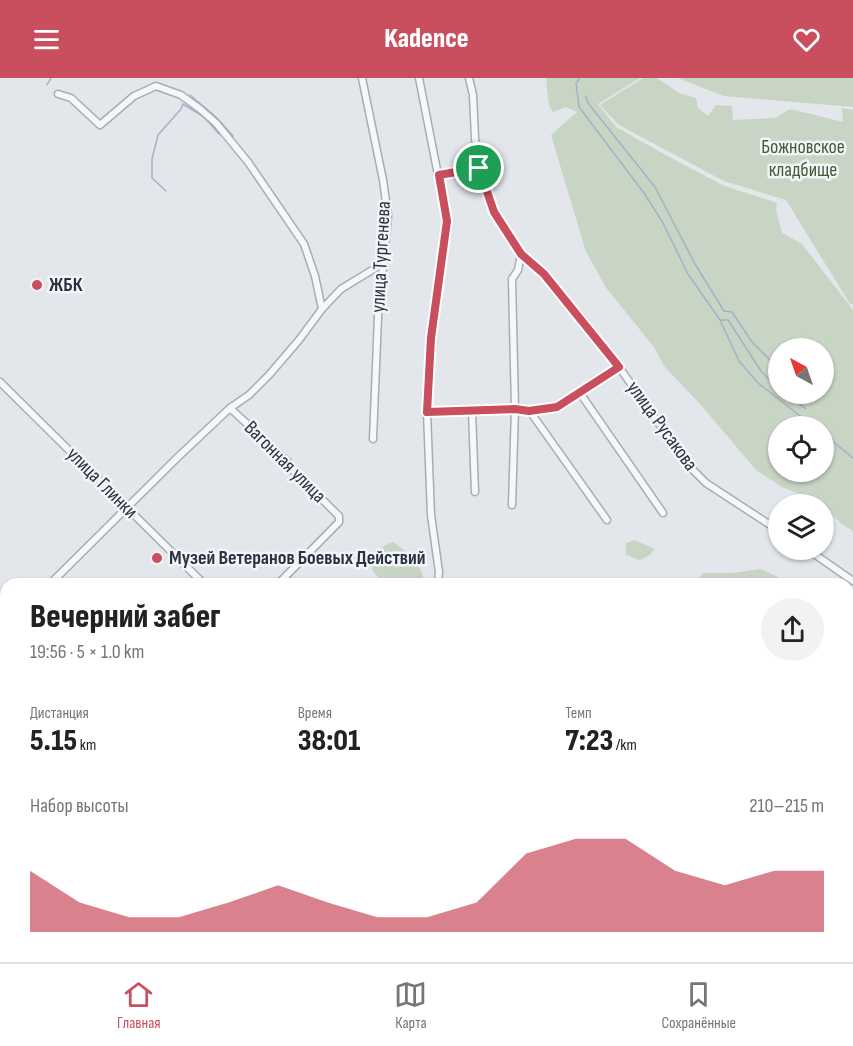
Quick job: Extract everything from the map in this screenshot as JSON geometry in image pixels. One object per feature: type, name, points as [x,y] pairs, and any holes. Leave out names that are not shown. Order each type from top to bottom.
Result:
[{"type":"street","name":"улица Тургенева","points":[[362,78],[388,216],[382,264],[373,439]]},
{"type":"street","points":[[419,78],[447,221],[431,338],[427,412],[431,515],[439,578]]},
{"type":"street","name":"улица Русакова","points":[[469,78],[473,95],[479,168],[494,212],[521,254],[544,274],[619,367],[688,465],[706,483],[768,523]]},
{"type":"street","points":[[58,94],[71,98],[99,125],[134,96],[156,86],[181,95],[200,109],[216,123],[248,162],[304,244],[315,276],[322,309]]},
{"type":"street","points":[[439,175],[479,168]]},
{"type":"street","points":[[512,506],[515,409],[512,279],[518,270],[521,254]]},
{"type":"street","points":[[56,578],[230,408],[249,395],[269,375],[341,289],[382,264]]},
{"type":"street","points":[[427,412],[515,409],[529,411],[557,407],[619,367]]},
{"type":"street","name":"улица Глинки","points":[[0,382],[198,578]]},
{"type":"street","points":[[580,393],[663,513]]},
{"type":"street","name":"Вагонная улица","points":[[230,408],[288,462],[291,468],[339,516],[339,522],[284,578]]},
{"type":"street","points":[[472,411],[475,492]]},
{"type":"street","points":[[529,411],[607,520]]},
{"type":"street","points":[[823,560],[849,578]]},
{"type":"green space","points":[[546,78],[640,78],[598,104],[616,127],[722,185],[777,203],[776,211],[782,233],[802,244],[853,310],[853,531],[834,516],[834,494],[799,494],[774,482],[834,482],[834,416],[768,416],[768,478],[756,470],[701,405],[664,366],[654,347],[607,289],[586,252],[551,135],[577,112],[566,107],[553,112],[549,106]]},
{"type":"green space","name":"Божновское кладбище","points":[[643,78],[657,78],[679,93],[696,98],[698,108],[708,116],[716,105],[732,106],[733,120],[775,118],[790,109],[843,122],[842,108],[853,110],[853,304],[850,304],[786,200],[724,181],[619,125],[600,105]]},
{"type":"green space","points":[[678,78],[853,78],[853,107],[724,96]]},
{"type":"green space","points":[[634,540],[655,549],[650,555],[640,560],[626,555],[626,543]]},
{"type":"green space","points":[[393,542],[404,550],[418,564],[423,578],[379,578],[373,572],[370,562],[382,547]]},
{"type":"green space","points":[[761,569],[780,578],[700,578],[702,573],[732,573]]},
{"type":"waterway","points":[[47,85],[51,78]]},
{"type":"waterway","points":[[580,78],[576,83],[579,107],[644,193],[663,223],[688,274],[720,320],[739,361],[758,383],[800,416]]},
{"type":"waterway","points":[[190,95],[216,117],[233,136]]},
{"type":"waterway","points":[[586,96],[588,103],[655,187],[695,264],[724,311],[732,312],[752,342],[768,358]]},
{"type":"waterway","points":[[166,191],[152,178],[152,159],[158,135],[183,104],[204,117],[219,134]]},
{"type":"waterway","points":[[721,320],[728,320],[768,378]]},
{"type":"waterway","points":[[799,404],[806,409]]},
{"type":"waterway","points":[[834,442],[853,458]]},
{"type":"place","name":"ЖБК","points":[[37,285]]},
{"type":"place","name":"Музей Ветеранов Боевых Действий","points":[[157,558]]},
{"type":"route","points":[[479,168],[494,212],[521,254],[544,274],[619,367],[557,407],[529,411],[515,409],[427,412],[431,338],[447,221],[439,175],[479,168]]}]
